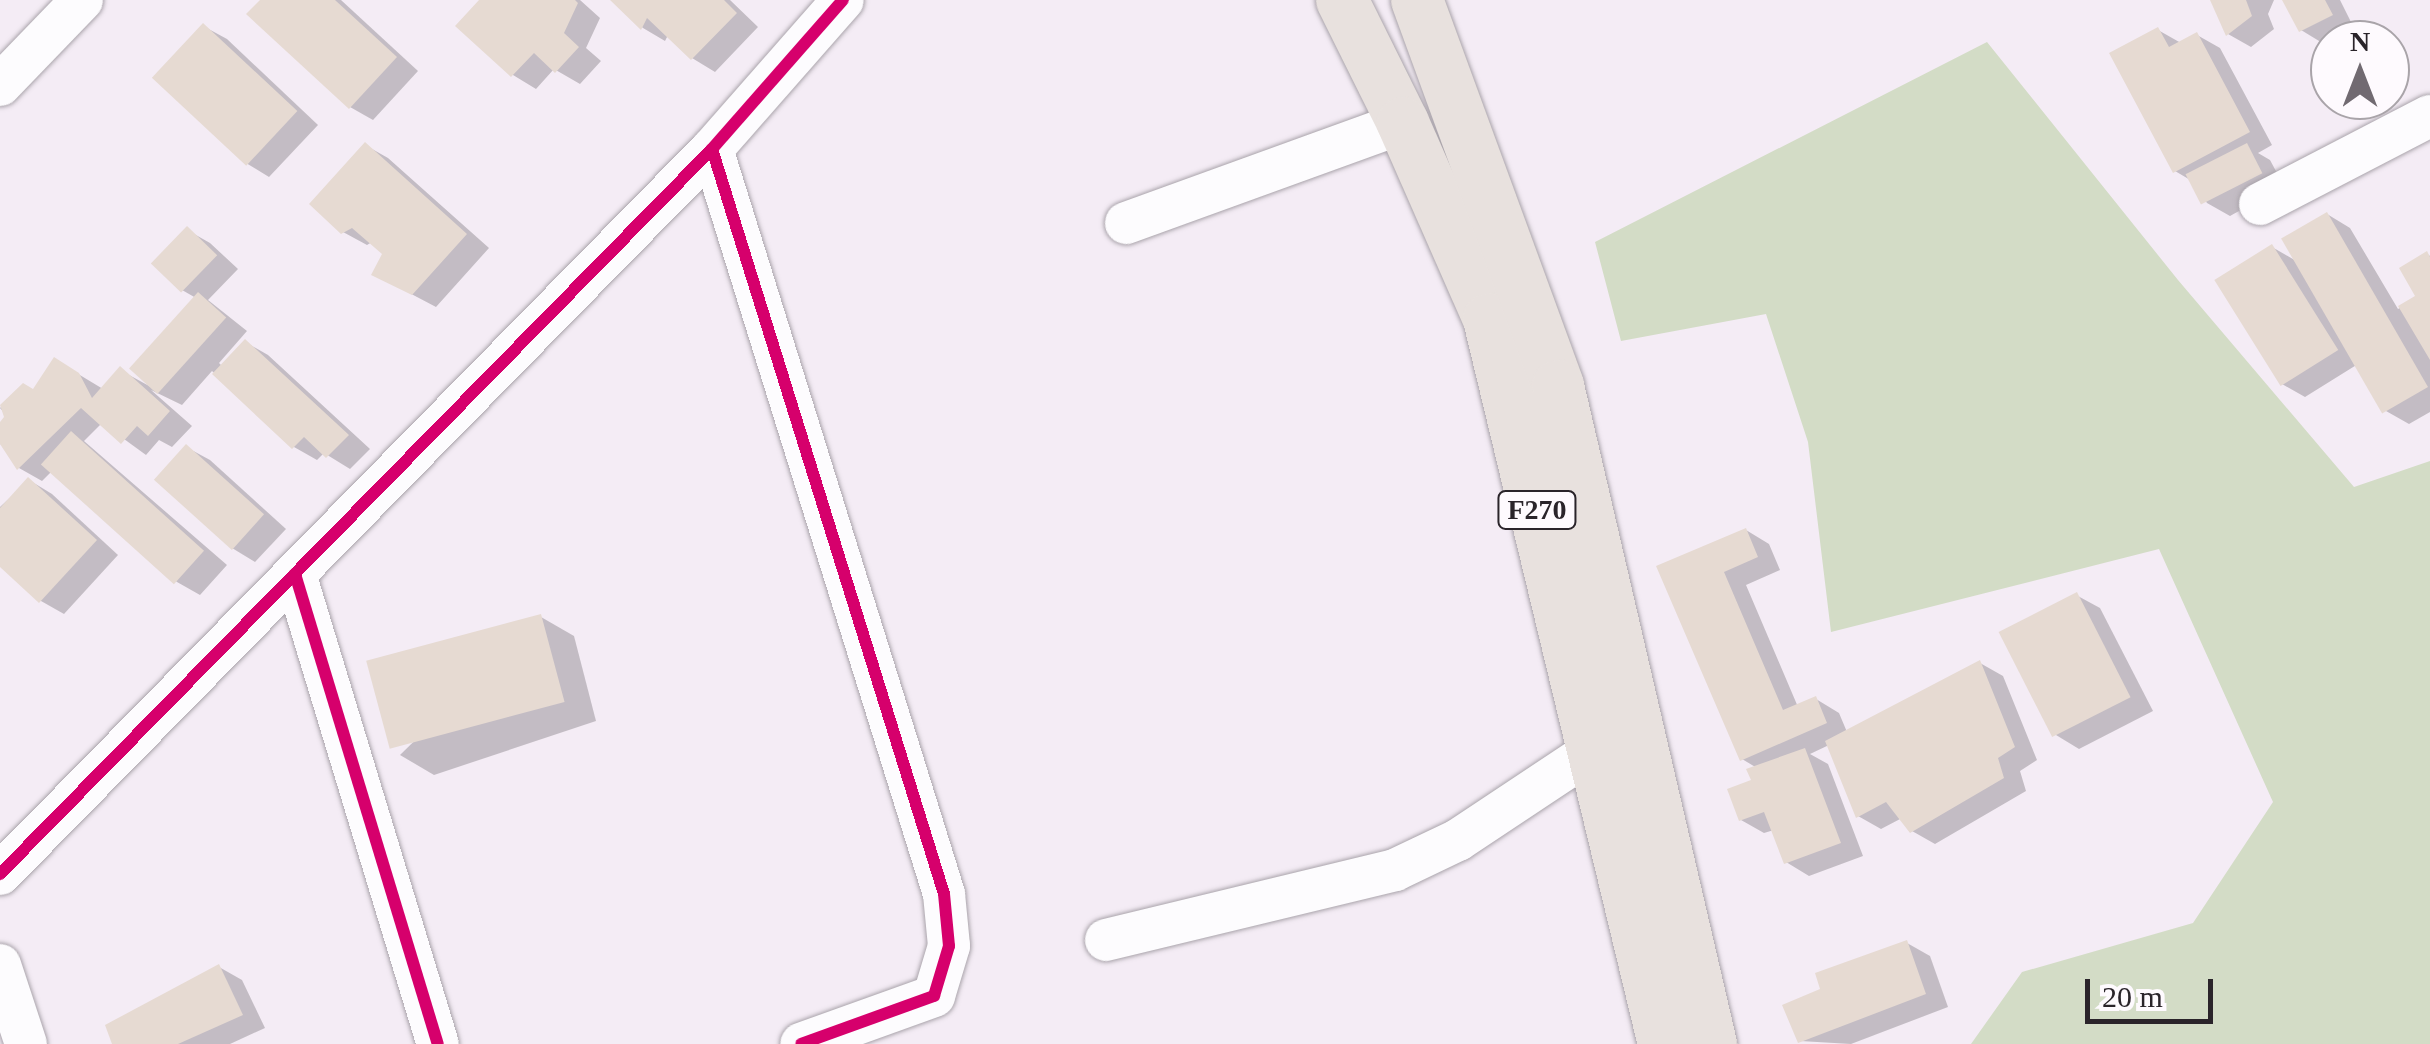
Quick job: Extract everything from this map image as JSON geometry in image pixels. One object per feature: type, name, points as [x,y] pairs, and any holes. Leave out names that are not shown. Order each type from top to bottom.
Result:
[{"type":"main road","name":"F270","points":[[1342,0],[1403,123],[1490,319],[1664,1044]]},
{"type":"main road","name":"F270","points":[[1416,0],[1558,386],[1710,1044]]},
{"type":"street","points":[[0,86],[82,0]]},
{"type":"street","points":[[0,874],[712,149],[843,0]]},
{"type":"street","points":[[2260,204],[2430,116]]},
{"type":"street","points":[[1126,223],[1403,123]]},
{"type":"street","points":[[712,149],[944,894],[949,946],[934,996],[801,1044]]},
{"type":"street","points":[[294,574],[438,1044]]},
{"type":"street","points":[[1106,940],[1395,870],[1458,840],[1595,749]]},
{"type":"street","points":[[0,964],[26,1044]]},
{"type":"green space","points":[[1987,42],[2178,280],[2354,487],[2430,461],[2430,1044],[1971,1044],[2022,972],[2193,923],[2273,802],[2159,549],[1831,632],[1808,442],[1766,314],[1621,341],[1595,242]]},
{"type":"building","points":[[260,0],[335,0],[397,57],[349,109],[246,14]]},
{"type":"building","points":[[479,0],[575,0],[578,3],[564,33],[579,47],[555,73],[534,53],[511,77],[455,26]]},
{"type":"building","points":[[610,0],[724,0],[737,13],[691,60],[647,18],[641,30]]},
{"type":"building","points":[[2210,0],[2246,0],[2252,16],[2226,36]]},
{"type":"building","points":[[2282,0],[2325,0],[2333,15],[2310,20],[2310,26],[2299,32]]},
{"type":"building","points":[[203,23],[297,111],[246,166],[152,78]]},
{"type":"building","points":[[2158,27],[2169,47],[2197,32],[2250,132],[2173,173],[2109,53]]},
{"type":"building","points":[[365,142],[467,234],[412,295],[371,275],[382,254],[352,228],[341,234],[309,204]]},
{"type":"building","points":[[2247,143],[2262,173],[2201,205],[2186,174]]},
{"type":"building","points":[[2327,212],[2428,387],[2382,413],[2281,238]]},
{"type":"building","points":[[187,226],[217,255],[181,293],[151,263]]},
{"type":"building","points":[[2272,244],[2338,350],[2281,386],[2214,280]]},
{"type":"building","points":[[2427,251],[2430,360],[2398,306],[2415,296],[2399,268]]},
{"type":"building","points":[[198,292],[226,317],[157,394],[129,369]]},
{"type":"building","points":[[245,339],[349,435],[326,458],[304,437],[292,449],[212,374]]},
{"type":"building","points":[[54,357],[79,373],[92,398],[120,366],[170,411],[148,436],[137,426],[121,444],[81,408],[17,470],[0,444],[0,422],[4,417],[0,405],[23,383],[33,389]]},
{"type":"building","points":[[71,431],[204,551],[174,584],[41,464]]},
{"type":"building","points":[[186,444],[264,514],[232,550],[154,480]]},
{"type":"building","points":[[28,477],[97,540],[39,603],[0,567],[0,508]]},
{"type":"building","points":[[1746,528],[1758,557],[1724,572],[1783,710],[1816,696],[1827,723],[1740,761],[1656,566]]},
{"type":"building","points":[[2077,592],[2131,697],[2052,737],[1999,632]]},
{"type":"building","points":[[541,614],[565,702],[390,749],[366,661]]},
{"type":"building","points":[[1980,660],[2015,747],[1998,758],[2004,778],[1910,833],[1886,802],[1856,818],[1825,741]]},
{"type":"building","points":[[1805,748],[1841,843],[1784,864],[1764,812],[1739,821],[1727,789],[1751,780],[1746,769]]},
{"type":"building","points":[[1907,940],[1926,994],[1798,1043],[1782,1005],[1820,989],[1815,973]]},
{"type":"building","points":[[219,964],[243,1015],[178,1044],[112,1044],[105,1025]]},
{"type":"cycle path","points":[[0,874],[712,149],[843,0]]},
{"type":"cycle path","points":[[712,149],[944,894],[949,946],[934,996],[801,1044]]},
{"type":"cycle path","points":[[295,574],[438,1044]]}]
